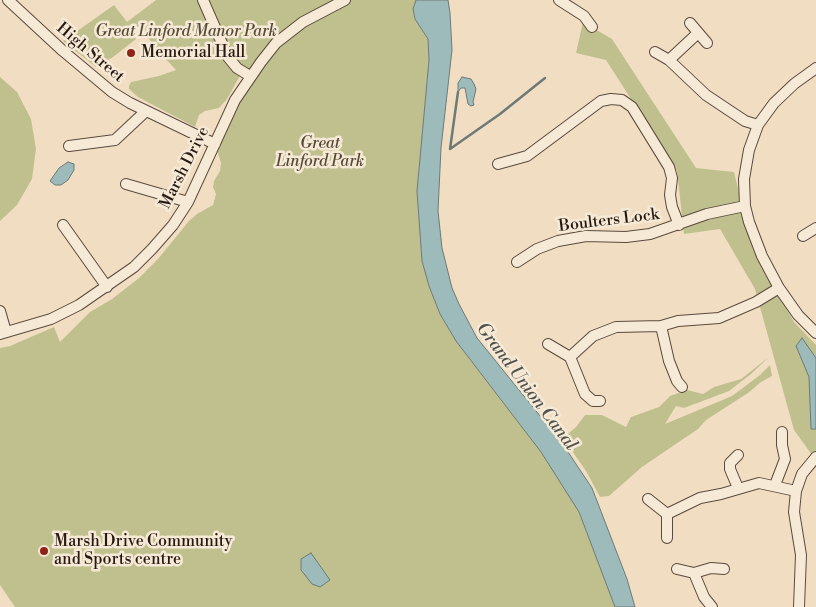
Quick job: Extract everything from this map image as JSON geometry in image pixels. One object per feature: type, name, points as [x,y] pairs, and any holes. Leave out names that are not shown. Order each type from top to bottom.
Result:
[{"type":"street","name":"High Street","points":[[8,0],[63,52],[112,92],[146,111],[215,144]]},
{"type":"street","points":[[203,0],[228,56],[237,68],[250,76]]},
{"type":"street","name":"Marsh Drive","points":[[3,333],[52,319],[79,305],[134,267],[173,225],[188,202],[235,100],[250,76],[276,43],[303,22],[345,0]]},
{"type":"street","points":[[559,0],[584,16],[592,27]]},
{"type":"street","points":[[690,24],[707,43]]},
{"type":"street","points":[[669,60],[698,33]]},
{"type":"street","points":[[655,52],[669,60],[706,95],[745,121],[758,126]]},
{"type":"street","points":[[816,68],[810,71],[774,103],[758,126],[749,150],[744,179],[745,206],[762,256],[779,288],[798,316],[816,333]]},
{"type":"street","name":"Boulters Lock","points":[[498,164],[527,156],[601,101],[622,100],[632,107],[669,167],[672,178],[670,195],[672,207],[679,224]]},
{"type":"street","points":[[69,146],[115,140],[146,111]]},
{"type":"street","points":[[126,184],[188,202]]},
{"type":"street","name":"Boulters Lock","points":[[517,262],[537,249],[558,242],[586,236],[626,237],[650,234],[707,214],[745,206]]},
{"type":"street","points":[[63,225],[107,287]]},
{"type":"street","points":[[803,236],[816,228]]},
{"type":"street","points":[[570,357],[593,336],[616,327],[661,326],[678,320],[719,318],[756,302],[779,288]]},
{"type":"street","points":[[0,311],[3,333]]},
{"type":"street","points":[[661,326],[669,361],[677,381],[682,387]]},
{"type":"street","points":[[548,344],[570,357],[585,394],[593,401],[600,401]]},
{"type":"street","points":[[775,485],[785,458],[782,446],[782,432]]},
{"type":"street","points":[[738,455],[730,463],[730,469],[738,488]]},
{"type":"street","points":[[799,607],[801,555],[794,512],[796,491],[802,474],[816,457]]},
{"type":"street","points":[[667,514],[700,498],[759,483],[796,491]]},
{"type":"street","points":[[648,499],[667,514]]},
{"type":"street","points":[[667,514],[667,538]]},
{"type":"street","points":[[677,569],[694,573],[711,568],[724,569]]},
{"type":"street","points":[[694,573],[704,598],[712,607]]},
{"type":"green space","points":[[156,0],[416,0],[413,9],[415,19],[428,39],[429,60],[417,191],[422,261],[440,314],[456,341],[541,452],[579,512],[615,607],[15,607],[0,585],[0,348],[10,346],[54,327],[60,342],[90,312],[112,299],[139,278],[158,259],[189,221],[213,205],[216,194],[213,187],[214,181],[220,171],[221,163],[215,144],[250,76],[242,72],[227,99],[219,108],[205,111],[199,115],[195,127],[138,97],[129,89],[131,82],[176,70],[139,26],[131,33],[136,39],[113,57],[96,67],[63,41],[114,5],[127,22]]},
{"type":"green space","points":[[583,22],[612,39],[696,168],[734,172],[753,250],[794,322],[816,345],[816,450],[812,455],[794,430],[755,289],[720,229],[684,234],[677,171],[606,60],[576,53]]},
{"type":"green space","points":[[0,77],[17,92],[31,119],[36,149],[32,179],[17,205],[0,221]]},
{"type":"green space","points":[[769,357],[729,391],[684,408],[676,406],[665,424],[732,396],[770,365],[772,376],[706,420],[698,429],[642,467],[609,496],[600,497],[586,471],[563,438],[576,427],[585,415],[602,415],[626,427],[631,417],[659,407],[670,396],[687,390],[703,394],[714,387],[741,379]]},
{"type":"water","points":[[416,0],[448,0],[450,13],[452,50],[441,148],[438,211],[442,248],[452,288],[477,338],[562,443],[592,488],[627,579],[635,607],[615,607],[579,512],[541,452],[456,341],[440,314],[429,286],[422,261],[417,191],[429,60],[428,39],[415,19],[413,9]]},
{"type":"water","points":[[462,77],[471,79],[474,84],[476,89],[474,105],[468,104],[465,88],[461,88],[458,92],[458,83]]},
{"type":"water","points":[[68,162],[74,164],[74,170],[68,180],[61,185],[55,185],[50,181],[59,168]]},
{"type":"water","points":[[802,338],[816,358],[816,429],[811,429],[809,377],[796,346]]},
{"type":"water","points":[[311,553],[330,580],[320,587],[312,584],[301,570],[301,559]]},
{"type":"waterway","points":[[458,92],[450,149],[500,114],[545,78]]},
{"type":"place","name":"Memorial Hall","points":[[131,53]]},
{"type":"place","name":"Marsh Drive Community and Sports centre","points":[[44,551]]},
{"type":"park label","name":"Great Linford Manor Park","points":[[186,32]]},
{"type":"park label","name":"Great Linford Park","points":[[320,153]]},
{"type":"water label","name":"Grand Union Canal","points":[[526,387]]}]
